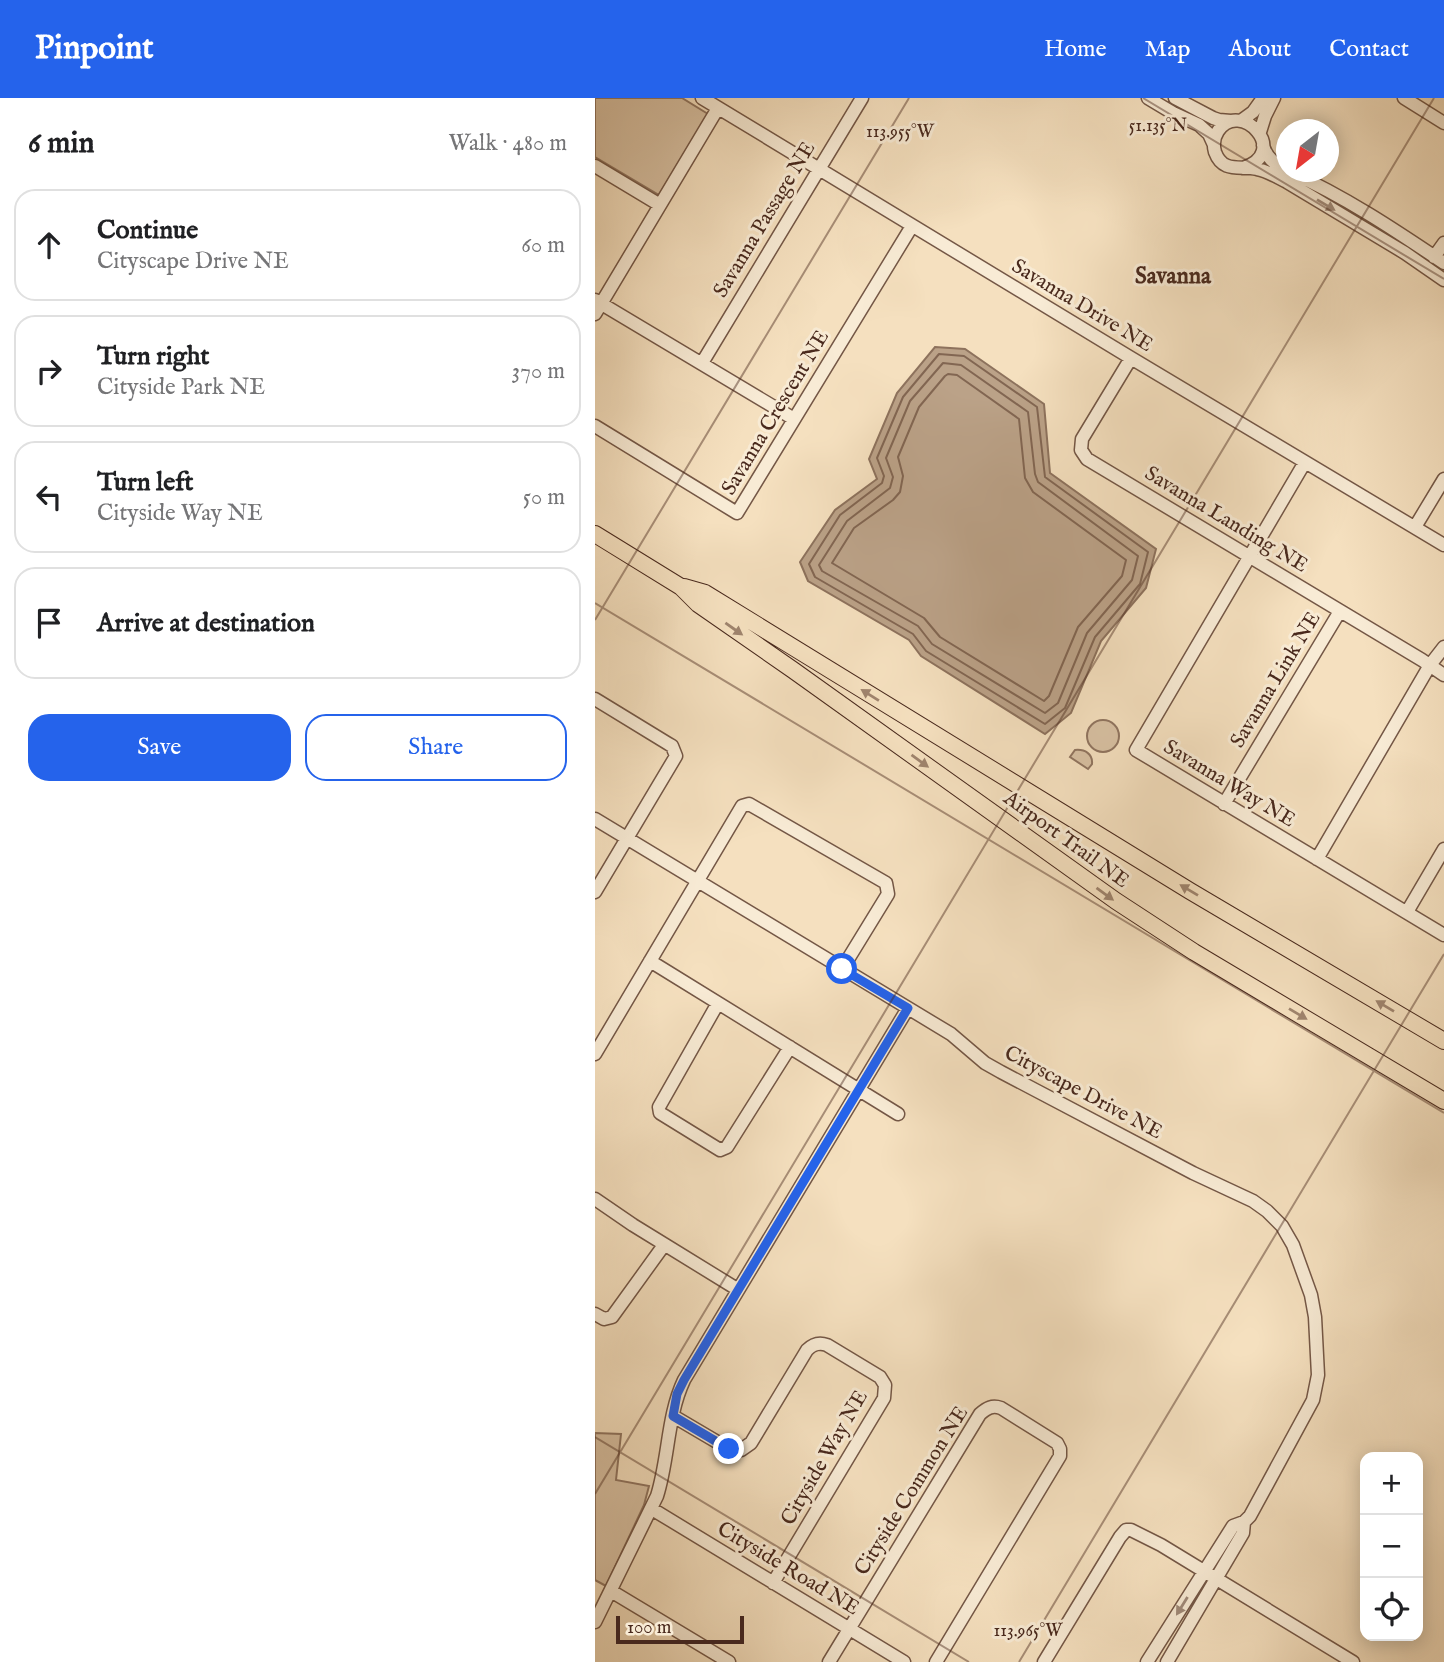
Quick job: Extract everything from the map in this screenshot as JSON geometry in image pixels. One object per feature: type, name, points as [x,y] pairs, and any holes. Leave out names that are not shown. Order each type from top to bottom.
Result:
[{"type":"main road","name":"Airport Trail NE","points":[[595,534],[681,587],[698,604],[1116,901],[1194,952],[1444,1100]]},
{"type":"main road","name":"Airport Trail NE","points":[[681,587],[705,593],[1178,884],[1444,1041]]},
{"type":"street","name":"Savanna Drive NE","points":[[702,98],[1444,545]]},
{"type":"street","name":"Savanna Passage NE","points":[[702,363],[862,98]]},
{"type":"street","points":[[1148,98],[1199,124],[1209,134],[1220,161],[1227,166],[1268,172],[1405,253],[1444,280]]},
{"type":"street","points":[[1175,98],[1213,118],[1252,124],[1262,139],[1265,153],[1276,163]]},
{"type":"street","points":[[1214,145],[1217,133],[1226,123],[1253,113],[1262,98]]},
{"type":"street","points":[[1243,169],[1259,158],[1265,116],[1274,98]]},
{"type":"street","points":[[1409,99],[1444,122]]},
{"type":"street","points":[[718,108],[597,306],[702,363],[794,419]]},
{"type":"street","points":[[595,166],[660,205]]},
{"type":"street","points":[[1310,182],[1439,260],[1444,243]]},
{"type":"street","name":"Savanna Crescent NE","points":[[595,426],[737,513],[912,226]]},
{"type":"street","name":"Savanna Landing NE","points":[[1131,358],[1082,439],[1081,450],[1087,459],[1444,675]]},
{"type":"street","name":"Savanna Way NE","points":[[1305,462],[1136,750],[1444,935]]},
{"type":"street","points":[[1415,527],[1444,479]]},
{"type":"street","name":"Savanna Link NE","points":[[1224,804],[1339,611]]},
{"type":"street","points":[[1317,859],[1430,665],[1444,647]]},
{"type":"street","points":[[595,698],[672,746],[676,757],[595,892]]},
{"type":"street","points":[[595,1054],[742,806],[749,804],[886,883],[888,894],[842,969]]},
{"type":"street","name":"Cityscape Drive NE","points":[[595,820],[951,1034],[985,1063],[1253,1201],[1282,1226],[1293,1245],[1311,1295],[1315,1317],[1318,1375],[1313,1399],[1250,1516],[1244,1522],[1233,1526],[1147,1662]]},
{"type":"street","points":[[1407,912],[1444,849]]},
{"type":"street","points":[[650,961],[898,1114]]},
{"type":"street","points":[[718,1003],[659,1107],[660,1113],[690,1132],[720,1150],[727,1147],[790,1047]]},
{"type":"street","points":[[595,1622],[652,1509],[663,1477],[677,1394],[684,1380],[908,1008]]},
{"type":"street","points":[[595,1199],[737,1289]]},
{"type":"street","points":[[595,1314],[604,1319],[613,1317],[664,1245]]},
{"type":"street","name":"Cityside Way NE","points":[[673,1416],[729,1449],[741,1450],[751,1443],[807,1350],[821,1343],[880,1377],[885,1385],[884,1398],[773,1583]]},
{"type":"street","name":"Cityside Common NE","points":[[850,1630],[980,1414],[995,1406],[1001,1408],[1053,1439],[1060,1449],[1060,1456],[936,1662]]},
{"type":"street","name":"Cityside Road NE","points":[[652,1509],[904,1662]]},
{"type":"street","name":"Cityscape Drive NE","points":[[1167,1662],[1243,1533],[1244,1522]]},
{"type":"street","points":[[1044,1662],[1126,1530],[1137,1532],[1353,1662]]},
{"type":"street","points":[[611,1591],[729,1662]]},
{"type":"street","points":[[829,1662],[850,1630]]},
{"type":"shaded area","points":[[595,98],[682,98],[708,114],[659,195],[595,157]]},
{"type":"shaded area","points":[[1103,720],[1115,724],[1119,736],[1115,748],[1103,752],[1091,748],[1087,736],[1091,724]]},
{"type":"shaded area","points":[[1075,750],[1085,751],[1090,755],[1092,764],[1088,769],[1070,757]]},
{"type":"shaded area","points":[[595,1433],[621,1434],[616,1480],[649,1486],[644,1505],[606,1586],[595,1580]]},
{"type":"water","points":[[935,347],[965,349],[1044,404],[1050,473],[1156,549],[1146,588],[1101,641],[1071,713],[1045,734],[921,656],[909,640],[808,581],[800,562],[835,510],[877,479],[869,459],[897,393]]},
{"type":"district","name":"Savanna","points":[[1173,276]]},
{"type":"route","points":[[729,1449],[673,1416],[677,1394],[737,1289],[908,1008],[842,969]]}]
